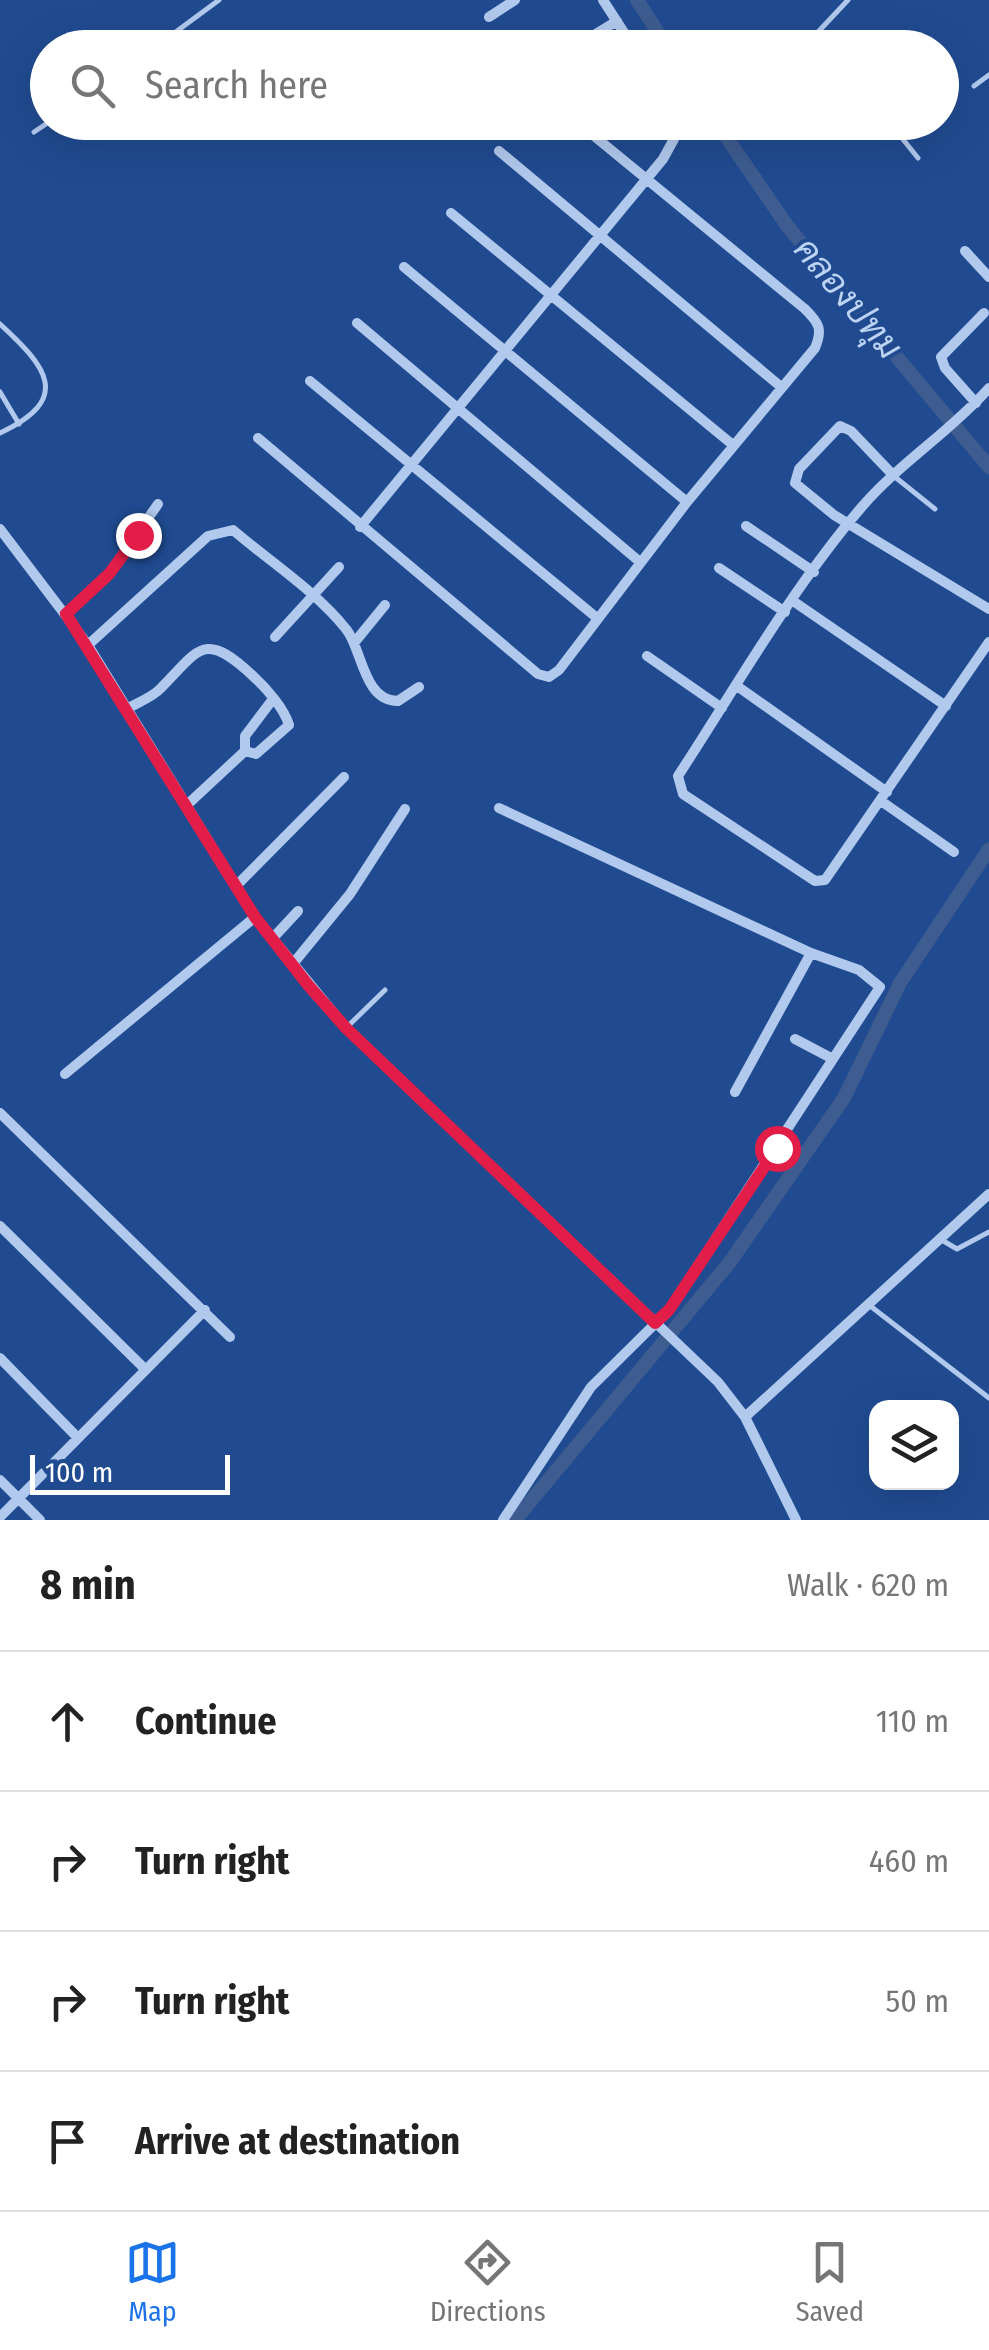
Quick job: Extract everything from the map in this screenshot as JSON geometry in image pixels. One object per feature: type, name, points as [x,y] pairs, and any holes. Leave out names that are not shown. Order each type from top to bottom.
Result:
[{"type":"street","points":[[488,18],[515,0]]},
{"type":"street","points":[[603,0],[622,30]]},
{"type":"street","points":[[603,30],[616,22]]},
{"type":"street","points":[[258,438],[538,674],[549,677],[559,670],[687,502],[815,348],[820,334],[818,322],[600,140]]},
{"type":"street","points":[[360,527],[648,178],[674,140]]},
{"type":"street","points":[[499,151],[780,386]]},
{"type":"street","points":[[451,214],[733,445]]},
{"type":"street","points":[[965,251],[989,277]]},
{"type":"street","points":[[404,267],[687,502]]},
{"type":"street","points":[[975,404],[945,368],[941,357],[984,313]]},
{"type":"street","points":[[357,323],[640,562]]},
{"type":"street","points":[[310,381],[596,618]]},
{"type":"street","points":[[989,388],[893,475],[848,524],[785,612],[678,776],[684,794],[815,881],[834,874],[989,642]]},
{"type":"street","points":[[893,475],[851,431],[840,426],[799,468],[795,483],[848,524],[989,609]]},
{"type":"street","points":[[66,614],[109,574],[158,504]]},
{"type":"street","points":[[746,526],[814,572]]},
{"type":"street","points":[[0,529],[88,645],[255,917],[292,965],[346,1028],[674,1339],[745,1417],[796,1520]]},
{"type":"street","points":[[88,645],[208,536],[232,530],[347,629],[360,666],[388,699],[398,700],[419,687]]},
{"type":"street","points":[[275,637],[339,568]]},
{"type":"street","points":[[719,568],[785,612]]},
{"type":"street","points":[[793,601],[946,706]]},
{"type":"street","points":[[354,643],[385,605]]},
{"type":"street","points":[[128,708],[158,692],[186,657],[199,650],[230,656],[272,699],[289,725],[256,754],[245,751]]},
{"type":"street","points":[[647,656],[722,708]]},
{"type":"street","points":[[736,686],[954,852]]},
{"type":"street","points":[[188,804],[245,751],[245,736],[272,699]]},
{"type":"street","points":[[236,886],[344,777]]},
{"type":"street","points":[[292,965],[350,894],[405,808]]},
{"type":"street","points":[[500,808],[811,953],[859,970],[880,987],[738,1210],[658,1325],[591,1386],[503,1520]]},
{"type":"street","points":[[272,939],[298,912]]},
{"type":"street","points":[[65,1074],[255,917]]},
{"type":"street","points":[[736,1092],[811,953]]},
{"type":"street","points":[[795,1040],[833,1059]]},
{"type":"street","points":[[0,1113],[230,1337]]},
{"type":"street","points":[[745,1417],[866,1302],[989,1194]]},
{"type":"street","points":[[0,1226],[144,1369]]},
{"type":"street","points":[[0,1517],[205,1310]]},
{"type":"street","points":[[0,1358],[78,1438]]},
{"type":"street","points":[[0,1480],[40,1520]]},
{"type":"lane","points":[[178,30],[219,0]]},
{"type":"lane","points":[[821,30],[848,0]]},
{"type":"lane","points":[[974,86],[989,75]]},
{"type":"lane","points":[[904,140],[918,158]]},
{"type":"lane","points":[[0,324],[28,349],[48,382],[44,402],[19,424],[0,433]]},
{"type":"lane","points":[[0,392],[19,424]]},
{"type":"lane","points":[[893,475],[935,510]]},
{"type":"lane","points":[[346,1028],[385,990]]},
{"type":"lane","points":[[938,1238],[957,1249],[989,1232]]},
{"type":"lane","points":[[866,1302],[989,1398]]},
{"type":"waterway","name":"คลองปทุม","points":[[637,0],[656,30]]},
{"type":"waterway","name":"คลองปทุม","points":[[728,140],[788,227],[989,467]]},
{"type":"waterway","points":[[515,1520],[730,1262],[844,1098],[900,983],[989,849]]},
{"type":"route","points":[[138,535],[109,574],[66,614],[159,756],[255,917],[346,1028],[655,1323],[669,1310],[777,1148]]}]
